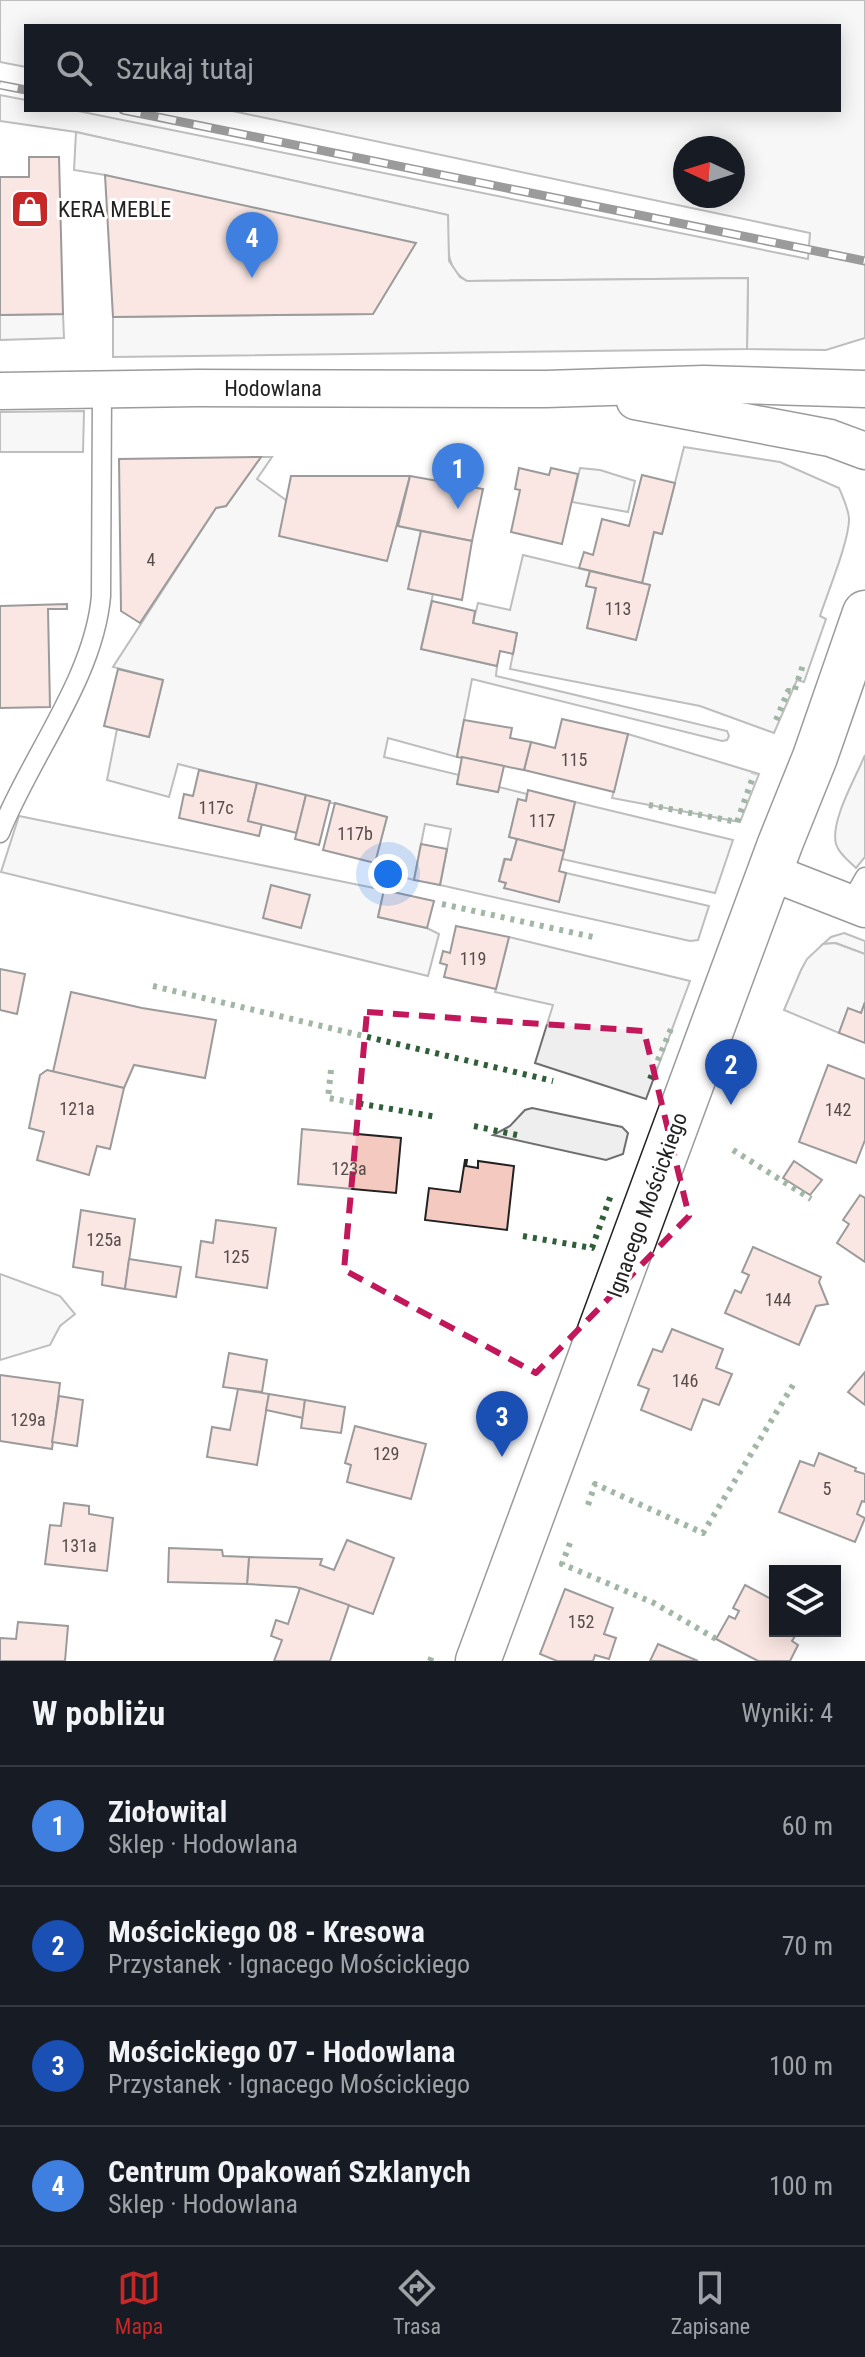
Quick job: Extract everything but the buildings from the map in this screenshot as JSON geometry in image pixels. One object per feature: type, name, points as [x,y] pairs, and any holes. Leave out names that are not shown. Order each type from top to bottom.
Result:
[{"type":"street","name":"Hodowlana","points":[[0,391],[546,389],[704,384],[865,389]]},
{"type":"street","name":"Hodowlana","points":[[546,389],[628,400],[830,438],[865,451]]},
{"type":"street","name":"Ignacego Mościckiego","points":[[478,1661],[770,872],[861,637]]},
{"type":"street","points":[[770,872],[860,896]]},
{"type":"lane","points":[[0,833],[12,802],[73,687],[99,622],[102,390]]},
{"type":"highlighted area","points":[[367,1012],[644,1031],[689,1216],[536,1373],[344,1270]]},
{"type":"shaded area","points":[[0,0],[865,0],[865,338],[826,350],[747,349],[748,278],[467,281],[450,261],[448,215],[76,132],[0,121],[0,95],[24,100],[24,112],[83,112],[808,259],[810,233],[692,208],[745,208],[745,136],[673,136],[673,204],[237,112],[841,112],[841,24],[24,24],[24,67],[0,62]]},
{"type":"shaded area","points":[[76,132],[448,215],[449,261],[460,277],[467,281],[748,278],[747,349],[113,357],[113,317],[372,314],[105,175],[74,170]]},
{"type":"shaded area","points":[[63,314],[64,338],[0,340],[0,315]]},
{"type":"shaded area","points":[[84,411],[83,452],[0,452],[0,412]]},
{"type":"shaded area","points":[[684,447],[780,462],[839,488],[846,506],[849,518],[846,539],[820,616],[826,619],[804,682],[797,680],[774,733],[700,706],[510,669],[517,633],[473,623],[478,603],[510,610],[523,555],[590,571],[586,586],[596,588],[587,628],[636,639],[650,585],[642,583],[654,532],[662,534]]},
{"type":"shaded area","points":[[261,457],[272,457],[257,479],[290,503],[421,531],[409,588],[433,594],[421,649],[497,666],[496,676],[727,731],[727,740],[722,741],[472,679],[457,757],[388,738],[384,757],[459,775],[457,784],[498,792],[499,787],[527,794],[526,801],[518,800],[509,837],[517,839],[511,860],[504,859],[499,881],[506,883],[505,888],[559,901],[566,873],[709,906],[698,940],[690,941],[440,885],[451,829],[425,824],[414,880],[373,869],[387,817],[178,764],[169,797],[107,780],[117,729],[149,737],[163,680],[113,667],[216,508],[226,506]]},
{"type":"shaded area","points":[[580,468],[600,470],[635,481],[628,512],[572,502]]},
{"type":"shaded area","points":[[628,734],[759,774],[740,822],[612,798]]},
{"type":"shaded area","points":[[865,755],[865,857],[856,868],[839,851],[835,834],[840,812]]},
{"type":"shaded area","points":[[575,802],[733,840],[715,893],[562,859]]},
{"type":"shaded area","points":[[19,816],[384,890],[378,917],[427,928],[439,934],[428,976],[1,872]]},
{"type":"shaded area","points":[[844,933],[865,941],[865,954],[836,943],[823,944],[831,937]]},
{"type":"shaded area","points":[[509,937],[690,981],[646,1099],[535,1063],[553,1005],[495,992]]},
{"type":"shaded area","points":[[835,943],[865,954],[865,1002],[861,1013],[848,1009],[839,1033],[784,1010],[807,959],[823,944]]},
{"type":"shaded area","points":[[532,1108],[622,1127],[628,1133],[623,1154],[606,1160],[493,1135]]},
{"type":"shaded area","points":[[0,1274],[60,1296],[75,1314],[60,1326],[50,1345],[0,1360]]},
{"type":"railway","points":[[0,85],[24,90]]},
{"type":"railway","points":[[133,112],[865,261]]},
{"type":"hedge","points":[[776,720],[788,691],[794,692],[803,665]]},
{"type":"hedge","points":[[649,805],[737,822],[754,774]]},
{"type":"hedge","points":[[442,904],[593,937]]},
{"type":"hedge","points":[[153,986],[553,1081]]},
{"type":"hedge","points":[[650,1079],[673,1024]]},
{"type":"hedge","points":[[331,1070],[328,1098],[437,1117]]},
{"type":"hedge","points":[[474,1126],[517,1135]]},
{"type":"hedge","points":[[733,1150],[811,1199]]},
{"type":"hedge","points":[[523,1236],[592,1248],[612,1192]]},
{"type":"hedge","points":[[588,1505],[595,1484],[703,1533],[796,1380]]},
{"type":"hedge","points":[[570,1543],[562,1564],[654,1603],[716,1639]]},
{"type":"hedge","points":[[430,1661],[432,1656]]},
{"type":"place","name":"KERA MEBLE","points":[[30,209]]},
{"type":"place","name":"Centrum Opakowań Szklanych","points":[[252,278]]},
{"type":"place","name":"Ziołowital","points":[[458,509]]},
{"type":"place","name":"Mościckiego 08 - Kresowa","points":[[731,1105]]},
{"type":"place","name":"Mościckiego 07 - Hodowlana","points":[[502,1457]]}]
